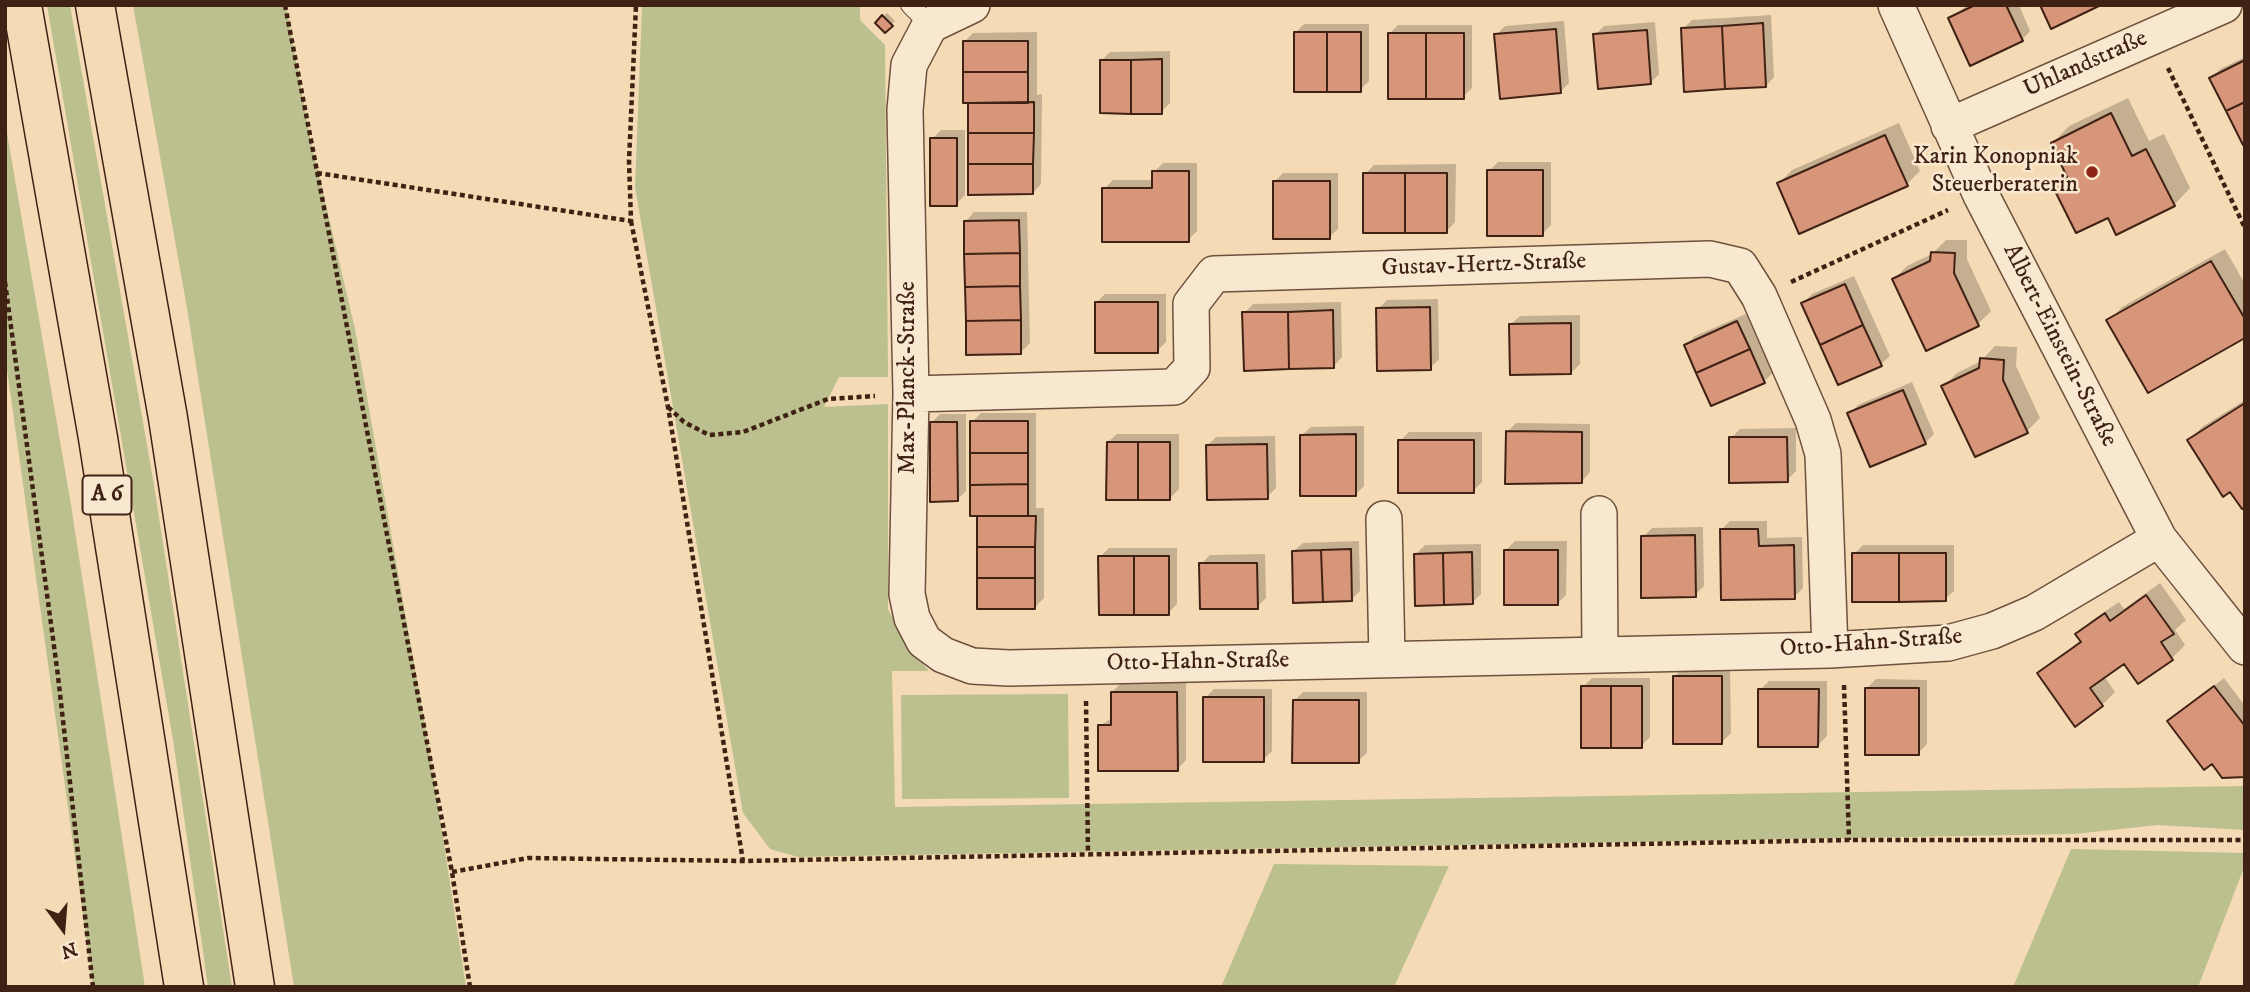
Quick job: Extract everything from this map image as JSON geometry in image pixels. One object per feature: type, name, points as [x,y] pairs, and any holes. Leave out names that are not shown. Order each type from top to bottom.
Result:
[{"type":"highway","name":"A 6","points":[[22,5],[98,438],[184,987]]},
{"type":"highway","points":[[95,5],[168,418],[256,987]]},
{"type":"street","points":[[920,15],[972,5]]},
{"type":"street","name":"Uhlandstraße","points":[[1949,126],[2150,20],[2224,5]]},
{"type":"street","name":"Albert-Einstein-Straße","points":[[1901,14],[1981,195],[2158,539],[2245,648]]},
{"type":"street","name":"Max-Planck-Straße","points":[[920,15],[909,65],[905,110],[911,394],[907,594],[912,618],[925,640],[943,655],[972,666],[1009,668]]},
{"type":"street","name":"Gustav-Hertz-Straße","points":[[911,394],[1174,387],[1192,368],[1191,304],[1214,274],[1710,259],[1740,266],[1759,296],[1813,420],[1823,454],[1836,650]]},
{"type":"street","points":[[1598,514],[1600,654]]},
{"type":"street","points":[[1384,519],[1387,659]]},
{"type":"street","name":"Otto-Hahn-Straße","points":[[1009,668],[1836,650],[1948,643],[1992,631],[2034,613],[2158,539]]},
{"type":"path","points":[[285,5],[452,872],[470,987]]},
{"type":"path","points":[[636,5],[629,161],[631,221],[668,407],[743,861]]},
{"type":"path","points":[[2150,20],[2170,74],[2245,229]]},
{"type":"path","points":[[317,173],[631,221]]},
{"type":"path","points":[[1759,296],[1981,195]]},
{"type":"path","points":[[5,282],[58,677],[93,987]]},
{"type":"path","points":[[668,407],[684,422],[709,435],[743,432],[828,399],[911,394]]},
{"type":"path","points":[[1836,650],[1849,840]]},
{"type":"path","points":[[1086,665],[1088,854]]},
{"type":"path","points":[[452,872],[528,858],[743,861],[1849,840],[2245,840]]},
{"type":"green space","points":[[47,5],[70,5],[153,479],[232,987],[208,987],[174,746]]},
{"type":"green space","points":[[133,5],[286,5],[310,137],[355,329],[431,760],[466,987],[294,987],[187,308]]},
{"type":"green space","points":[[860,5],[860,20],[885,45],[888,377],[839,377],[824,407],[888,404],[888,609],[903,639],[929,671],[892,671],[895,807],[2245,786],[2245,830],[2158,825],[2074,834],[798,857],[770,849],[743,813],[635,187],[642,7]]},
{"type":"green space","points":[[5,121],[71,505],[145,987],[93,987],[5,355]]},
{"type":"green space","points":[[1068,694],[1069,798],[902,799],[901,695]]},
{"type":"green space","points":[[2071,849],[2245,853],[2245,865],[2198,987],[2013,987]]},
{"type":"green space","points":[[1274,864],[1449,866],[1394,987],[1221,987]]},
{"type":"building","points":[[1975,5],[2006,5],[2023,41],[1970,66],[1948,18]]},
{"type":"building","points":[[2040,5],[2101,5],[2051,29]]},
{"type":"building","points":[[882,15],[893,26],[885,33],[875,23]]},
{"type":"building","points":[[1763,23],[1766,87],[1725,89],[1722,26]]},
{"type":"building","points":[[1722,26],[1725,89],[1684,92],[1681,28]]},
{"type":"building","points":[[1556,29],[1561,93],[1500,99],[1494,34]]},
{"type":"building","points":[[1647,30],[1651,84],[1598,89],[1593,34]]},
{"type":"building","points":[[1294,32],[1327,32],[1327,92],[1294,92]]},
{"type":"building","points":[[1327,32],[1361,32],[1361,92],[1327,92]]},
{"type":"building","points":[[1388,33],[1426,33],[1426,99],[1388,99]]},
{"type":"building","points":[[1426,33],[1464,33],[1464,99],[1426,99]]},
{"type":"building","points":[[963,41],[1028,41],[1028,72],[963,72]]},
{"type":"building","points":[[1162,59],[1162,114],[1131,114],[1131,60]]},
{"type":"building","points":[[1100,60],[1131,60],[1131,114],[1100,113]]},
{"type":"building","points":[[2245,60],[2245,102],[2226,111],[2209,78]]},
{"type":"building","points":[[963,72],[1028,72],[1028,103],[963,103]]},
{"type":"building","points":[[1034,102],[1034,133],[968,133],[968,103]]},
{"type":"building","points":[[2245,102],[2245,144],[2243,145],[2226,111]]},
{"type":"building","points":[[2111,113],[2132,156],[2146,149],[2175,206],[2116,235],[2108,218],[2076,233],[2052,185],[2067,177],[2051,143]]},
{"type":"building","points":[[968,133],[1034,133],[1033,164],[968,164]]},
{"type":"building","points":[[1885,135],[1908,186],[1799,234],[1777,183]]},
{"type":"building","points":[[930,138],[957,138],[957,206],[930,206]]},
{"type":"building","points":[[968,164],[1033,164],[1033,194],[968,195]]},
{"type":"building","points":[[1487,170],[1543,170],[1543,236],[1487,236]]},
{"type":"building","points":[[1152,171],[1189,171],[1189,242],[1102,242],[1102,188],[1152,188]]},
{"type":"building","points":[[1363,173],[1405,173],[1405,233],[1363,233]]},
{"type":"building","points":[[1405,173],[1447,173],[1447,233],[1405,233]]},
{"type":"building","points":[[1273,181],[1330,181],[1330,239],[1273,239]]},
{"type":"building","points":[[1019,220],[1020,253],[964,254],[964,221]]},
{"type":"building","points":[[1931,252],[1955,253],[1954,273],[1979,326],[1926,351],[1892,279],[1930,261]]},
{"type":"building","points":[[1020,253],[1020,286],[965,287],[964,254]]},
{"type":"building","points":[[2211,261],[2245,319],[2245,338],[2148,393],[2106,320]]},
{"type":"building","points":[[1845,284],[1863,325],[1820,345],[1801,303]]},
{"type":"building","points":[[1020,286],[1021,320],[966,321],[965,287]]},
{"type":"building","points":[[1095,302],[1158,302],[1158,353],[1095,353]]},
{"type":"building","points":[[1430,307],[1431,370],[1377,371],[1376,308]]},
{"type":"building","points":[[1333,310],[1334,368],[1289,369],[1288,312]]},
{"type":"building","points":[[1242,312],[1288,312],[1289,369],[1244,371]]},
{"type":"building","points":[[1021,320],[1021,354],[966,355],[966,321]]},
{"type":"building","points":[[1737,321],[1750,349],[1696,373],[1684,345]]},
{"type":"building","points":[[1571,323],[1571,374],[1510,375],[1509,324]]},
{"type":"building","points":[[1863,325],[1882,366],[1838,385],[1820,345]]},
{"type":"building","points":[[1750,349],[1765,383],[1711,406],[1696,373]]},
{"type":"building","points":[[1980,358],[2004,360],[2003,380],[2028,433],[1975,457],[1941,386],[1979,368]]},
{"type":"building","points":[[1903,390],[1926,444],[1870,467],[1847,413]]},
{"type":"building","points":[[2245,403],[2245,508],[2242,509],[2230,492],[2223,497],[2187,440]]},
{"type":"building","points":[[970,421],[1028,421],[1028,453],[970,453]]},
{"type":"building","points":[[930,422],[957,422],[958,501],[930,502]]},
{"type":"building","points":[[1506,431],[1582,432],[1582,483],[1505,484]]},
{"type":"building","points":[[1356,434],[1356,496],[1300,496],[1300,435]]},
{"type":"building","points":[[1729,437],[1787,437],[1788,482],[1729,483]]},
{"type":"building","points":[[1398,440],[1474,440],[1474,493],[1398,493]]},
{"type":"building","points":[[1107,442],[1138,442],[1138,500],[1106,500]]},
{"type":"building","points":[[1138,442],[1170,442],[1170,500],[1138,500]]},
{"type":"building","points":[[1267,444],[1268,499],[1207,500],[1206,445]]},
{"type":"building","points":[[970,453],[1028,453],[1028,484],[970,485]]},
{"type":"building","points":[[1028,484],[1028,516],[970,516],[970,485]]},
{"type":"building","points":[[977,516],[1036,516],[1035,547],[977,547]]},
{"type":"building","points":[[1720,529],[1758,529],[1759,546],[1794,545],[1795,599],[1721,600]]},
{"type":"building","points":[[1695,535],[1696,597],[1641,598],[1641,536]]},
{"type":"building","points":[[977,547],[1035,547],[1035,578],[977,578]]},
{"type":"building","points":[[1351,549],[1352,601],[1323,602],[1321,550]]},
{"type":"building","points":[[1321,550],[1323,602],[1293,603],[1292,551]]},
{"type":"building","points":[[1504,550],[1558,550],[1558,605],[1504,605]]},
{"type":"building","points":[[1472,552],[1473,604],[1444,605],[1443,553]]},
{"type":"building","points":[[1443,553],[1444,605],[1415,606],[1414,554]]},
{"type":"building","points":[[1852,553],[1899,553],[1899,602],[1852,602]]},
{"type":"building","points":[[1899,553],[1946,553],[1946,601],[1899,602]]},
{"type":"building","points":[[1098,556],[1134,556],[1134,615],[1099,615]]},
{"type":"building","points":[[1134,556],[1169,556],[1169,615],[1134,615]]},
{"type":"building","points":[[1199,563],[1257,563],[1258,609],[1200,609]]},
{"type":"building","points":[[977,578],[1035,578],[1035,609],[977,609]]},
{"type":"building","points":[[2146,595],[2174,634],[2161,642],[2173,660],[2138,684],[2124,664],[2090,688],[2103,706],[2075,727],[2037,673],[2081,642],[2075,634],[2105,613],[2110,621]]},
{"type":"building","points":[[1673,676],[1722,676],[1722,744],[1673,744]]},
{"type":"building","points":[[1581,686],[1611,686],[1611,748],[1581,748]]},
{"type":"building","points":[[1611,686],[1642,686],[1642,748],[1611,748]]},
{"type":"building","points":[[2214,686],[2245,726],[2245,777],[2222,778],[2212,764],[2204,770],[2167,721]]},
{"type":"building","points":[[1865,688],[1919,688],[1919,755],[1865,755]]},
{"type":"building","points":[[1758,689],[1819,689],[1818,747],[1758,747]]},
{"type":"building","points":[[1111,692],[1177,692],[1178,771],[1098,771],[1098,725],[1111,725]]},
{"type":"building","points":[[1203,697],[1264,697],[1264,762],[1203,762]]},
{"type":"building","points":[[1293,700],[1359,700],[1359,763],[1292,763]]},
{"type":"place","name":"Karin Konopniak Steuerberaterin","points":[[2092,172]]}]
